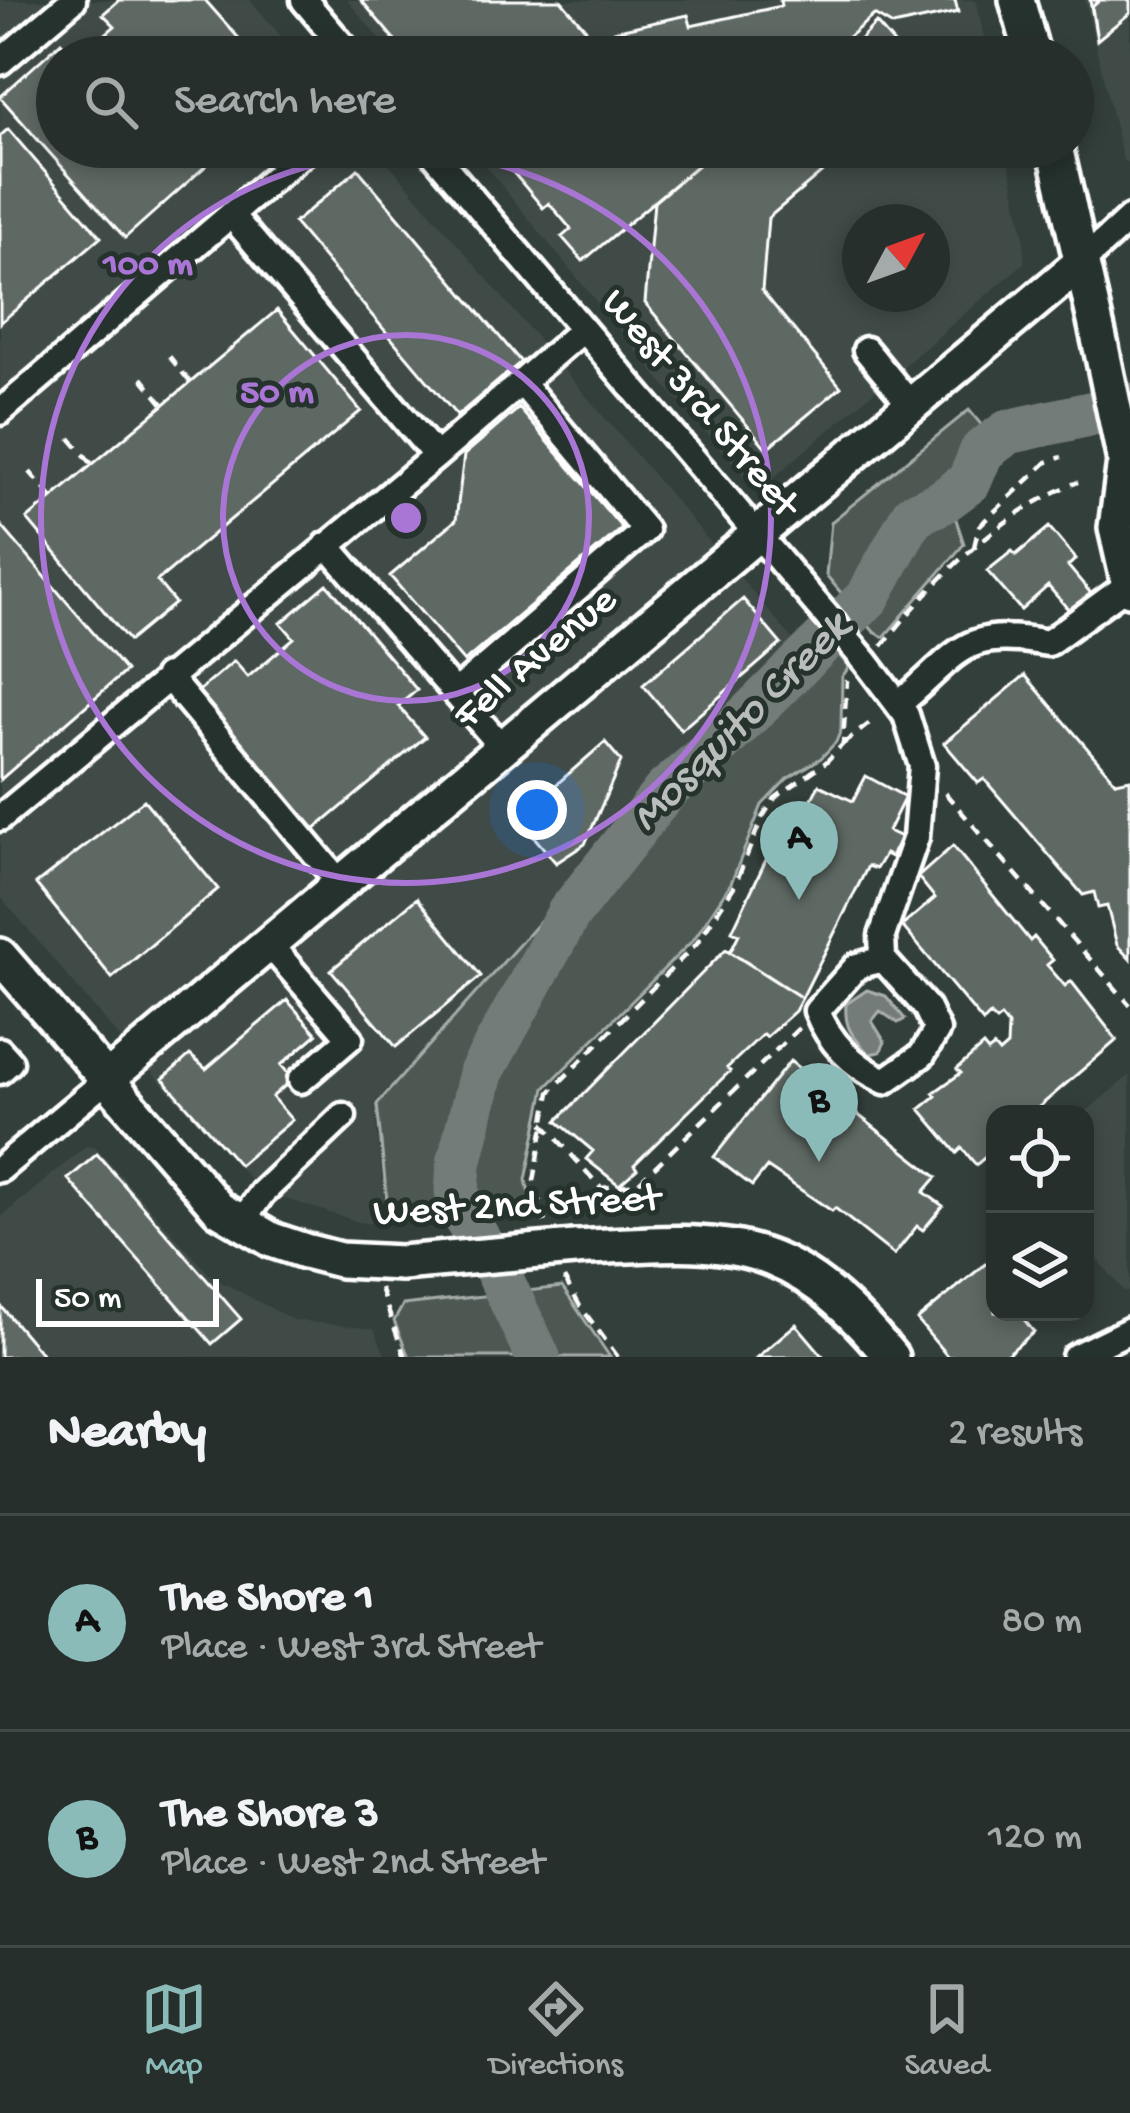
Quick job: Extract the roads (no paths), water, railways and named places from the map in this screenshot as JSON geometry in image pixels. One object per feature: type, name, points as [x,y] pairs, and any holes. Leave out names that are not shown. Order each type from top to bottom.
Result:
[{"type":"main road","points":[[1018,2],[1027,36]]},
{"type":"main road","points":[[1060,168],[1128,468],[1116,527],[1130,587]]},
{"type":"main road","name":"Fell Avenue","points":[[106,1082],[1082,262]]},
{"type":"main road","name":"West 2nd Street","points":[[0,956],[200,1190],[241,1223],[305,1251],[388,1264],[674,1242],[746,1250],[778,1261],[832,1292],[891,1357]]},
{"type":"street","points":[[0,62],[73,0]]},
{"type":"street","points":[[304,0],[334,36]]},
{"type":"street","points":[[0,412],[286,168]]},
{"type":"street","name":"West 3rd Street","points":[[446,168],[903,710]]},
{"type":"street","points":[[231,215],[436,456]]},
{"type":"street","name":"Fell Avenue","points":[[1082,262],[1130,218]]},
{"type":"street","points":[[0,818],[583,329]]},
{"type":"street","points":[[866,350],[912,406]]},
{"type":"street","points":[[455,694],[645,530],[521,382]]},
{"type":"street","points":[[327,545],[502,747]]},
{"type":"street","points":[[883,959],[857,967],[817,1010],[826,1035],[861,1070],[885,1081],[922,1055],[937,1030],[926,1007],[883,959],[882,936],[916,837],[922,766],[903,710],[972,643],[1004,635],[1048,643],[1130,587]]},
{"type":"street","points":[[167,676],[340,883]]},
{"type":"street","points":[[269,944],[350,1038],[301,1080]]},
{"type":"street","points":[[0,1051],[10,1062],[0,1071]]},
{"type":"street","name":"Fell Avenue","points":[[0,1169],[106,1082]]},
{"type":"street","points":[[241,1223],[262,1192],[343,1116]]},
{"type":"street","points":[[1075,1357],[1130,1330]]},
{"type":"waterway","name":"Mosquito Creek","points":[[538,1357],[496,1268],[461,1211],[457,1191],[481,1073],[569,913],[666,790],[868,597],[913,515],[969,482],[982,451],[1008,432],[1130,405]]},
{"type":"place","name":"The Shore 1","points":[[799,900]]},
{"type":"place","name":"The Shore 3","points":[[819,1162]]}]
